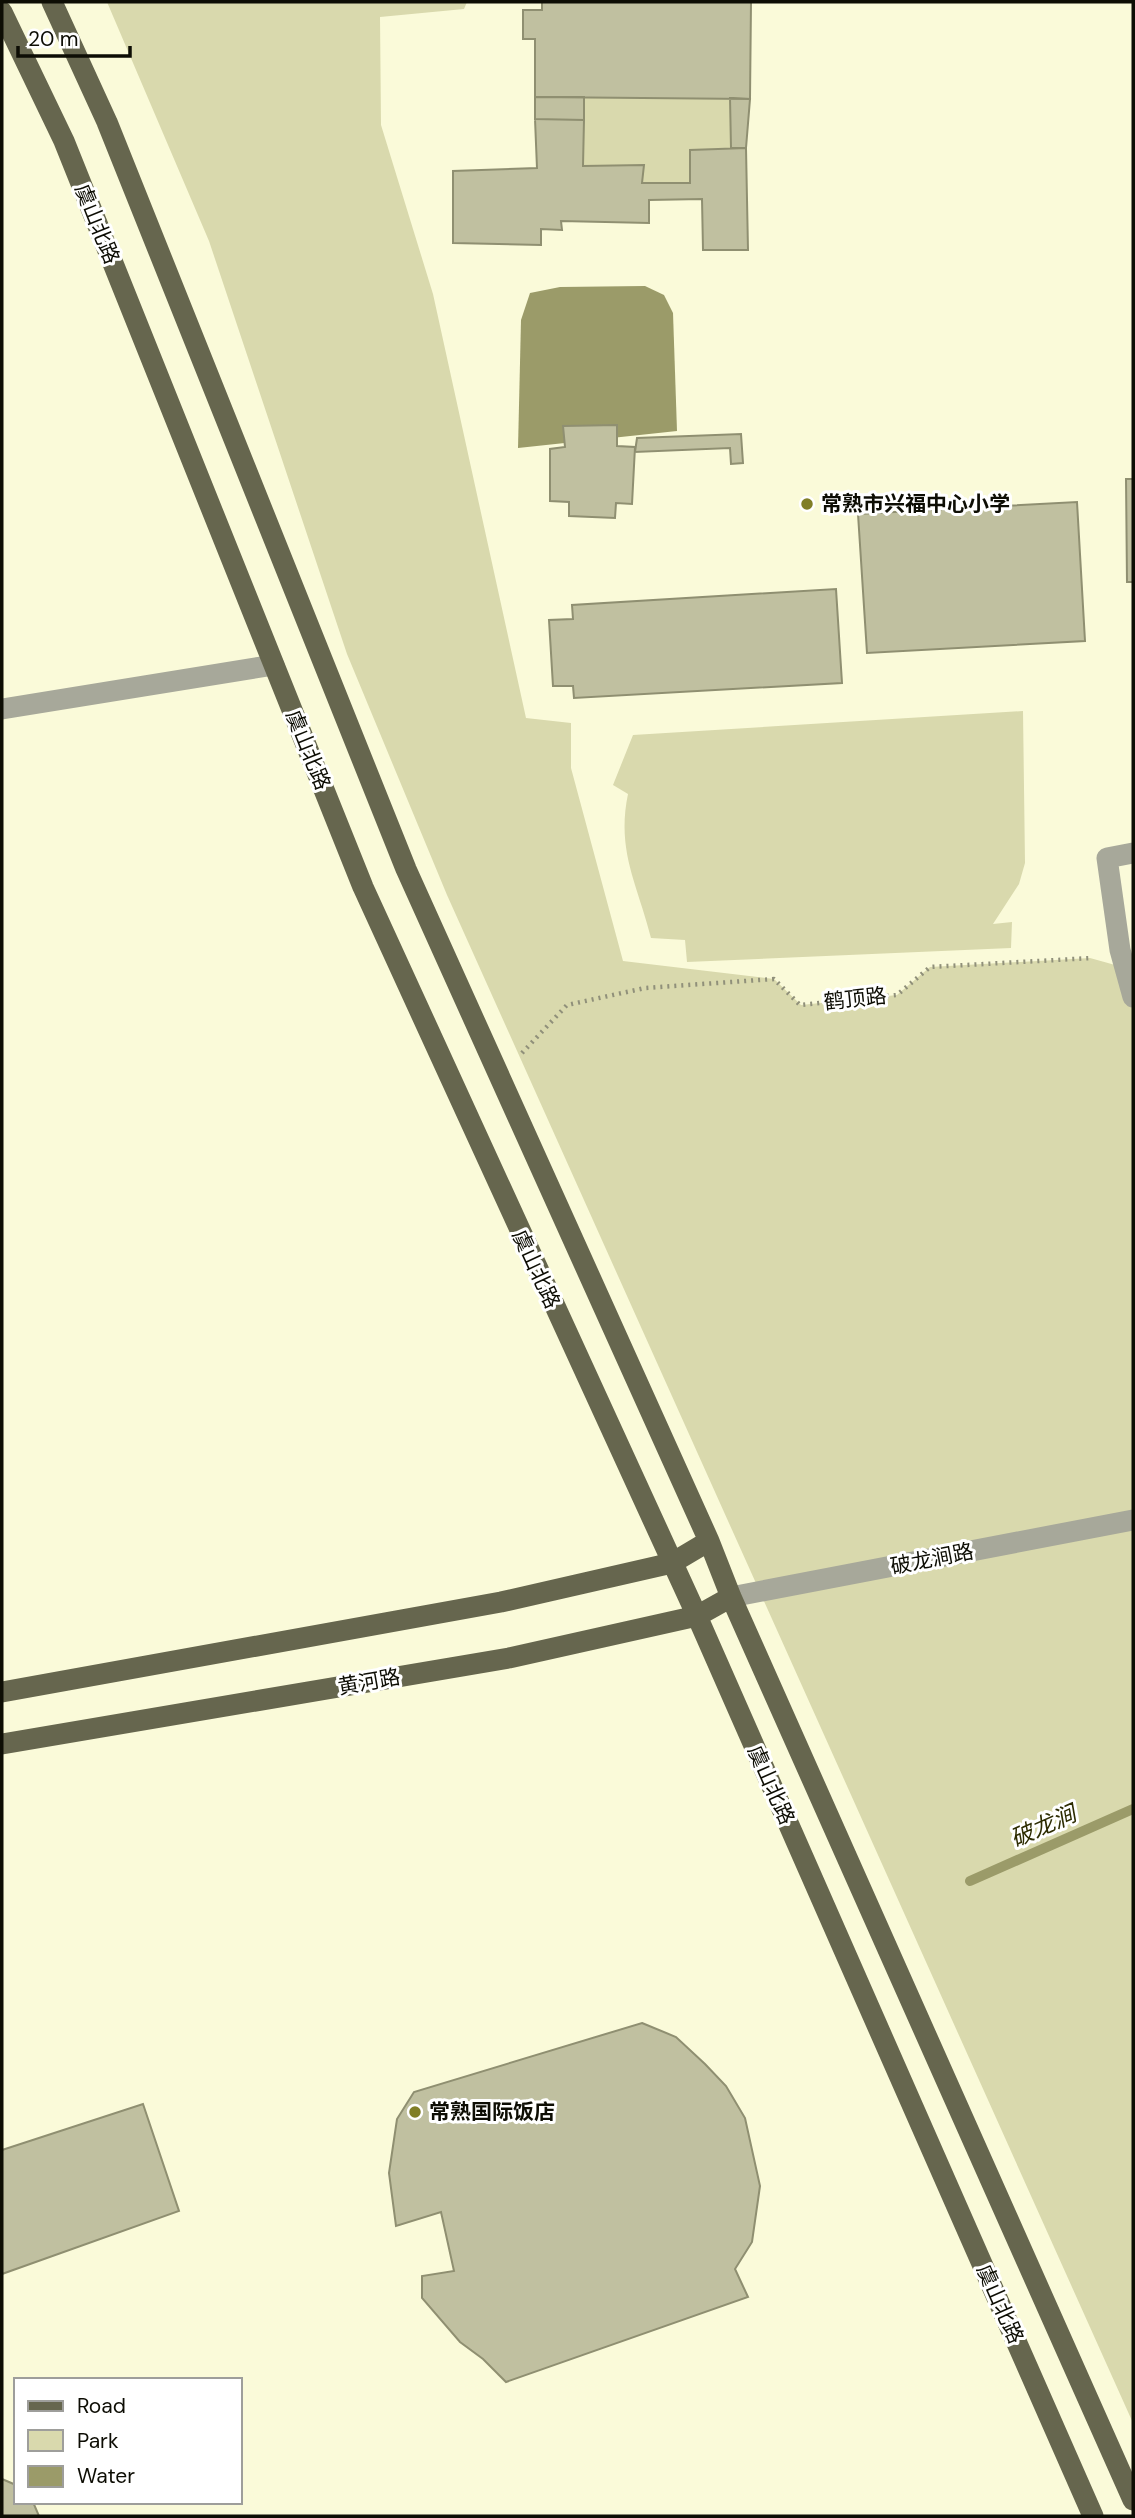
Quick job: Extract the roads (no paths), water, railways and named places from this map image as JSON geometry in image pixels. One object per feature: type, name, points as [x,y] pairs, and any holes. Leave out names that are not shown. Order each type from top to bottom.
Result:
[{"type":"main road","name":"虞山北路","points":[[52,2],[107,122],[406,869],[709,1541],[731,1597],[1133,2500]]},
{"type":"main road","name":"虞山北路","points":[[2,12],[64,141],[363,887],[697,1616],[1093,2516]]},
{"type":"main road","points":[[2,1692],[501,1602],[672,1563],[709,1541]]},
{"type":"main road","name":"黄河路","points":[[2,1744],[509,1658],[697,1616],[731,1597]]},
{"type":"street","points":[[2,709],[274,665]]},
{"type":"street","points":[[1133,853],[1107,858],[1120,950],[1133,997]]},
{"type":"street","name":"破龙涧路","points":[[731,1597],[1133,1521]]},
{"type":"water","points":[[645,286],[664,295],[673,313],[677,431],[518,448],[521,320],[530,293],[560,287]]},
{"type":"waterway","name":"破龙涧","points":[[970,1881],[1133,1809]]},
{"type":"place","name":"常熟市兴福中心小学","points":[[807,504]]},
{"type":"place","name":"常熟国际饭店","points":[[415,2112]]}]
